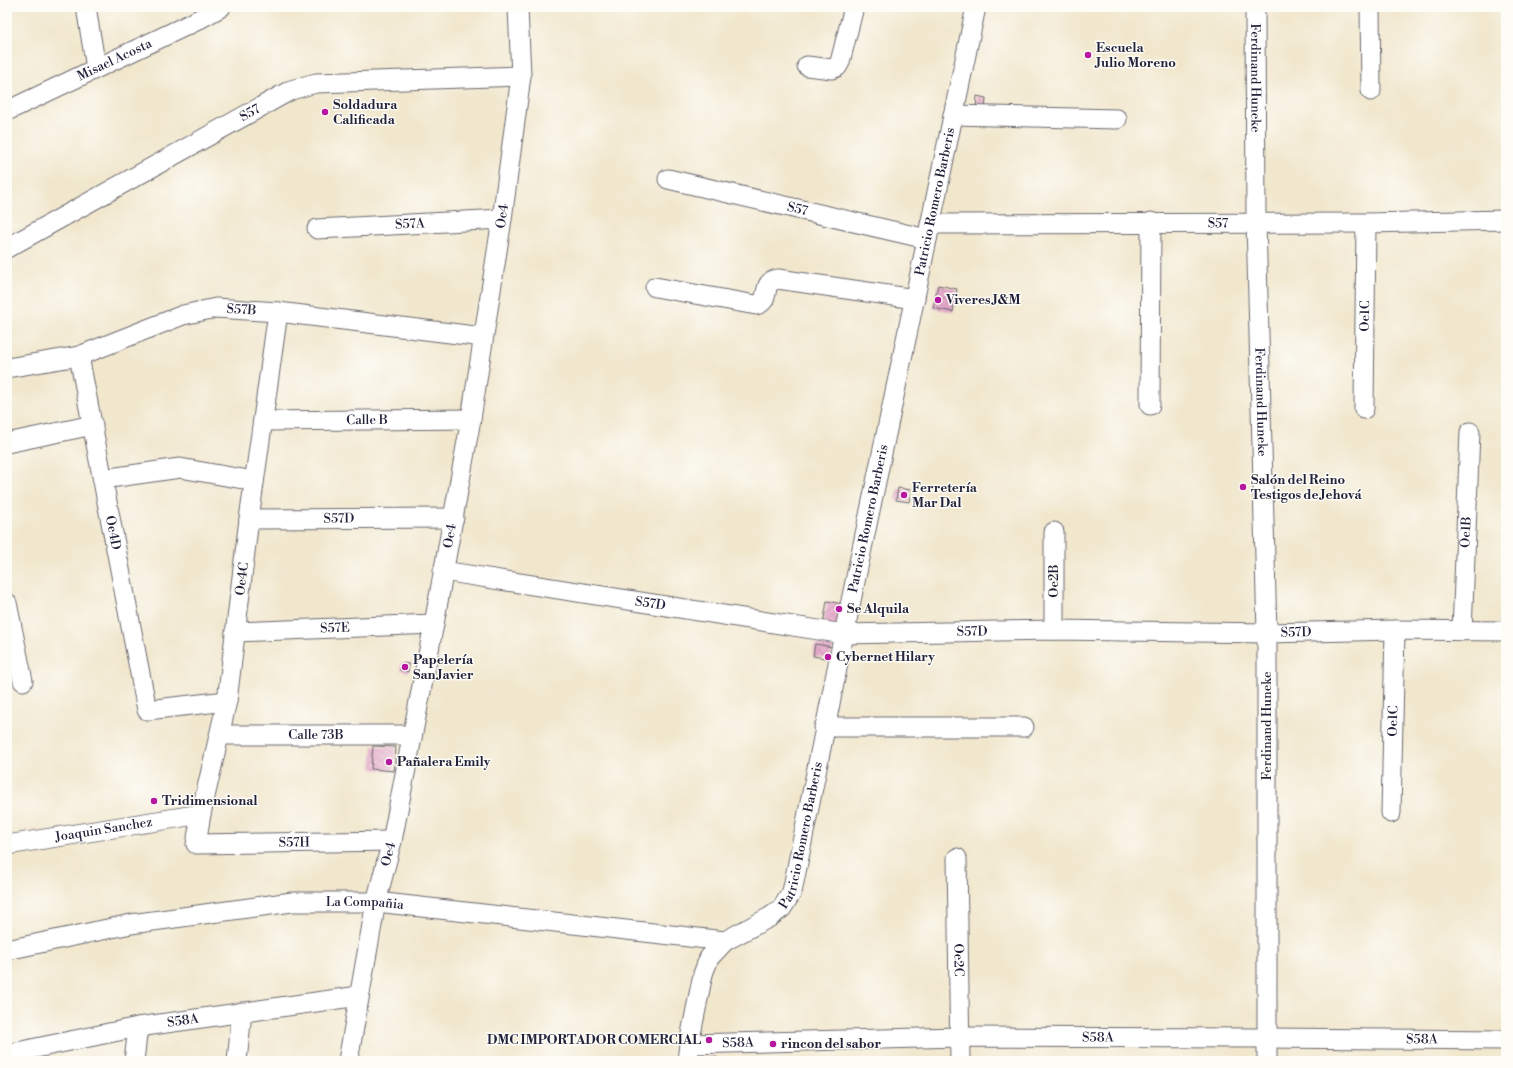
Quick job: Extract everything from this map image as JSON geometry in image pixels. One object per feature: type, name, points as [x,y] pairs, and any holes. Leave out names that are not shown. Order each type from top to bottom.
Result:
[{"type":"street","points":[[86,7],[96,68]]},
{"type":"street","name":"Misael Acosta","points":[[7,110],[96,68],[192,15],[221,7]]},
{"type":"street","name":"Oe4","points":[[348,1061],[376,902],[392,841],[454,518],[471,419],[502,219],[521,76],[518,7]]},
{"type":"street","points":[[807,66],[832,69],[837,67],[840,62],[854,7]]},
{"type":"street","name":"Patricio Romero Barberis","points":[[688,1053],[702,974],[709,958],[726,941],[770,917],[782,908],[792,892],[824,728],[976,7]]},
{"type":"street","name":"Ferdinand Huneke","points":[[1255,7],[1256,222],[1267,633],[1267,1061]]},
{"type":"street","points":[[1370,7],[1371,91]]},
{"type":"street","name":"S57","points":[[7,248],[291,90],[316,83],[521,76]]},
{"type":"street","points":[[953,115],[1117,119]]},
{"type":"street","name":"S57","points":[[668,179],[929,231],[1151,222],[1366,222],[1506,220]]},
{"type":"street","name":"S57A","points":[[318,229],[502,219]]},
{"type":"street","points":[[1150,405],[1151,222]]},
{"type":"street","name":"Oe1C","points":[[1364,409],[1366,222]]},
{"type":"street","points":[[655,287],[756,305],[762,304],[765,300],[768,284],[772,280],[778,279],[915,299]]},
{"type":"street","name":"S57B","points":[[7,368],[79,356],[182,315],[216,308],[278,312],[483,337]]},
{"type":"street","name":"Oe4C","points":[[196,844],[201,814],[228,701],[249,519],[278,312]]},
{"type":"street","name":"Oe4D","points":[[79,356],[147,710],[228,701]]},
{"type":"street","name":"Calle B","points":[[263,421],[471,419]]},
{"type":"street","points":[[7,443],[93,425]]},
{"type":"street","name":"Oe1B","points":[[1462,631],[1470,432]]},
{"type":"street","points":[[103,479],[180,468],[254,481]]},
{"type":"street","name":"S57D","points":[[249,519],[454,518]]},
{"type":"street","name":"Oe2B","points":[[1054,532],[1054,630]]},
{"type":"street","name":"S57D","points":[[443,571],[844,634],[1054,630],[1267,633],[1395,630],[1506,631]]},
{"type":"street","points":[[7,602],[23,681]]},
{"type":"street","name":"S57E","points":[[235,632],[434,624]]},
{"type":"street","name":"Oe1C","points":[[1391,813],[1395,630]]},
{"type":"street","points":[[824,728],[1024,728]]},
{"type":"street","name":"Calle 73B","points":[[221,735],[412,735]]},
{"type":"street","name":"Joaquin Sanchez","points":[[7,844],[201,814]]},
{"type":"street","name":"S57H","points":[[196,844],[392,841]]},
{"type":"street","name":"Oe2C","points":[[957,858],[960,1061]]},
{"type":"street","name":"La Compañia","points":[[7,950],[131,924],[292,902],[376,902],[726,941]]},
{"type":"street","name":"S58A","points":[[7,1054],[38,1054],[138,1027],[359,996]]},
{"type":"street","points":[[237,1061],[242,1012]]},
{"type":"street","points":[[134,1061],[138,1027]]},
{"type":"street","name":"S58A","points":[[688,1053],[959,1038],[1506,1040]]},
{"type":"building","points":[[977,96],[986,98],[985,109],[976,108]]},
{"type":"building","points":[[938,285],[957,289],[953,312],[933,308]]},
{"type":"building","name":"Ferretería Mar Dal","points":[[898,488],[911,490],[909,502],[896,500]]},
{"type":"building","points":[[827,601],[843,604],[839,628],[823,625]]},
{"type":"building","points":[[815,644],[833,647],[830,659],[813,656]]},
{"type":"building","name":"Papelería San Javier","points":[[401,663],[409,664],[408,672],[400,670]]},
{"type":"building","points":[[373,746],[396,747],[394,771],[371,769]]},
{"type":"building","points":[[708,1057],[716,1057],[716,1061],[708,1061]]},
{"type":"place","name":"Escuela Julio Moreno","points":[[1088,55]]},
{"type":"place","name":"Soldadura Calificada","points":[[325,112]]},
{"type":"place","name":"Viveres J&M","points":[[938,300]]},
{"type":"place","name":"Salón del Reino Testigos de Jehová","points":[[1243,487]]},
{"type":"place","name":"Ferretería Mar Dal","points":[[904,495]]},
{"type":"place","name":"Se Alquila","points":[[839,609]]},
{"type":"place","name":"Cybernet Hilary","points":[[828,657]]},
{"type":"place","name":"Papelería San Javier","points":[[405,667]]},
{"type":"place","name":"Pañalera Emily","points":[[389,762]]},
{"type":"place","name":"Tridimensional","points":[[154,801]]},
{"type":"place","name":"DMC IMPORTADOR COMERCIAL","points":[[709,1040]]},
{"type":"place","name":"rincon del sabor","points":[[773,1044]]}]
